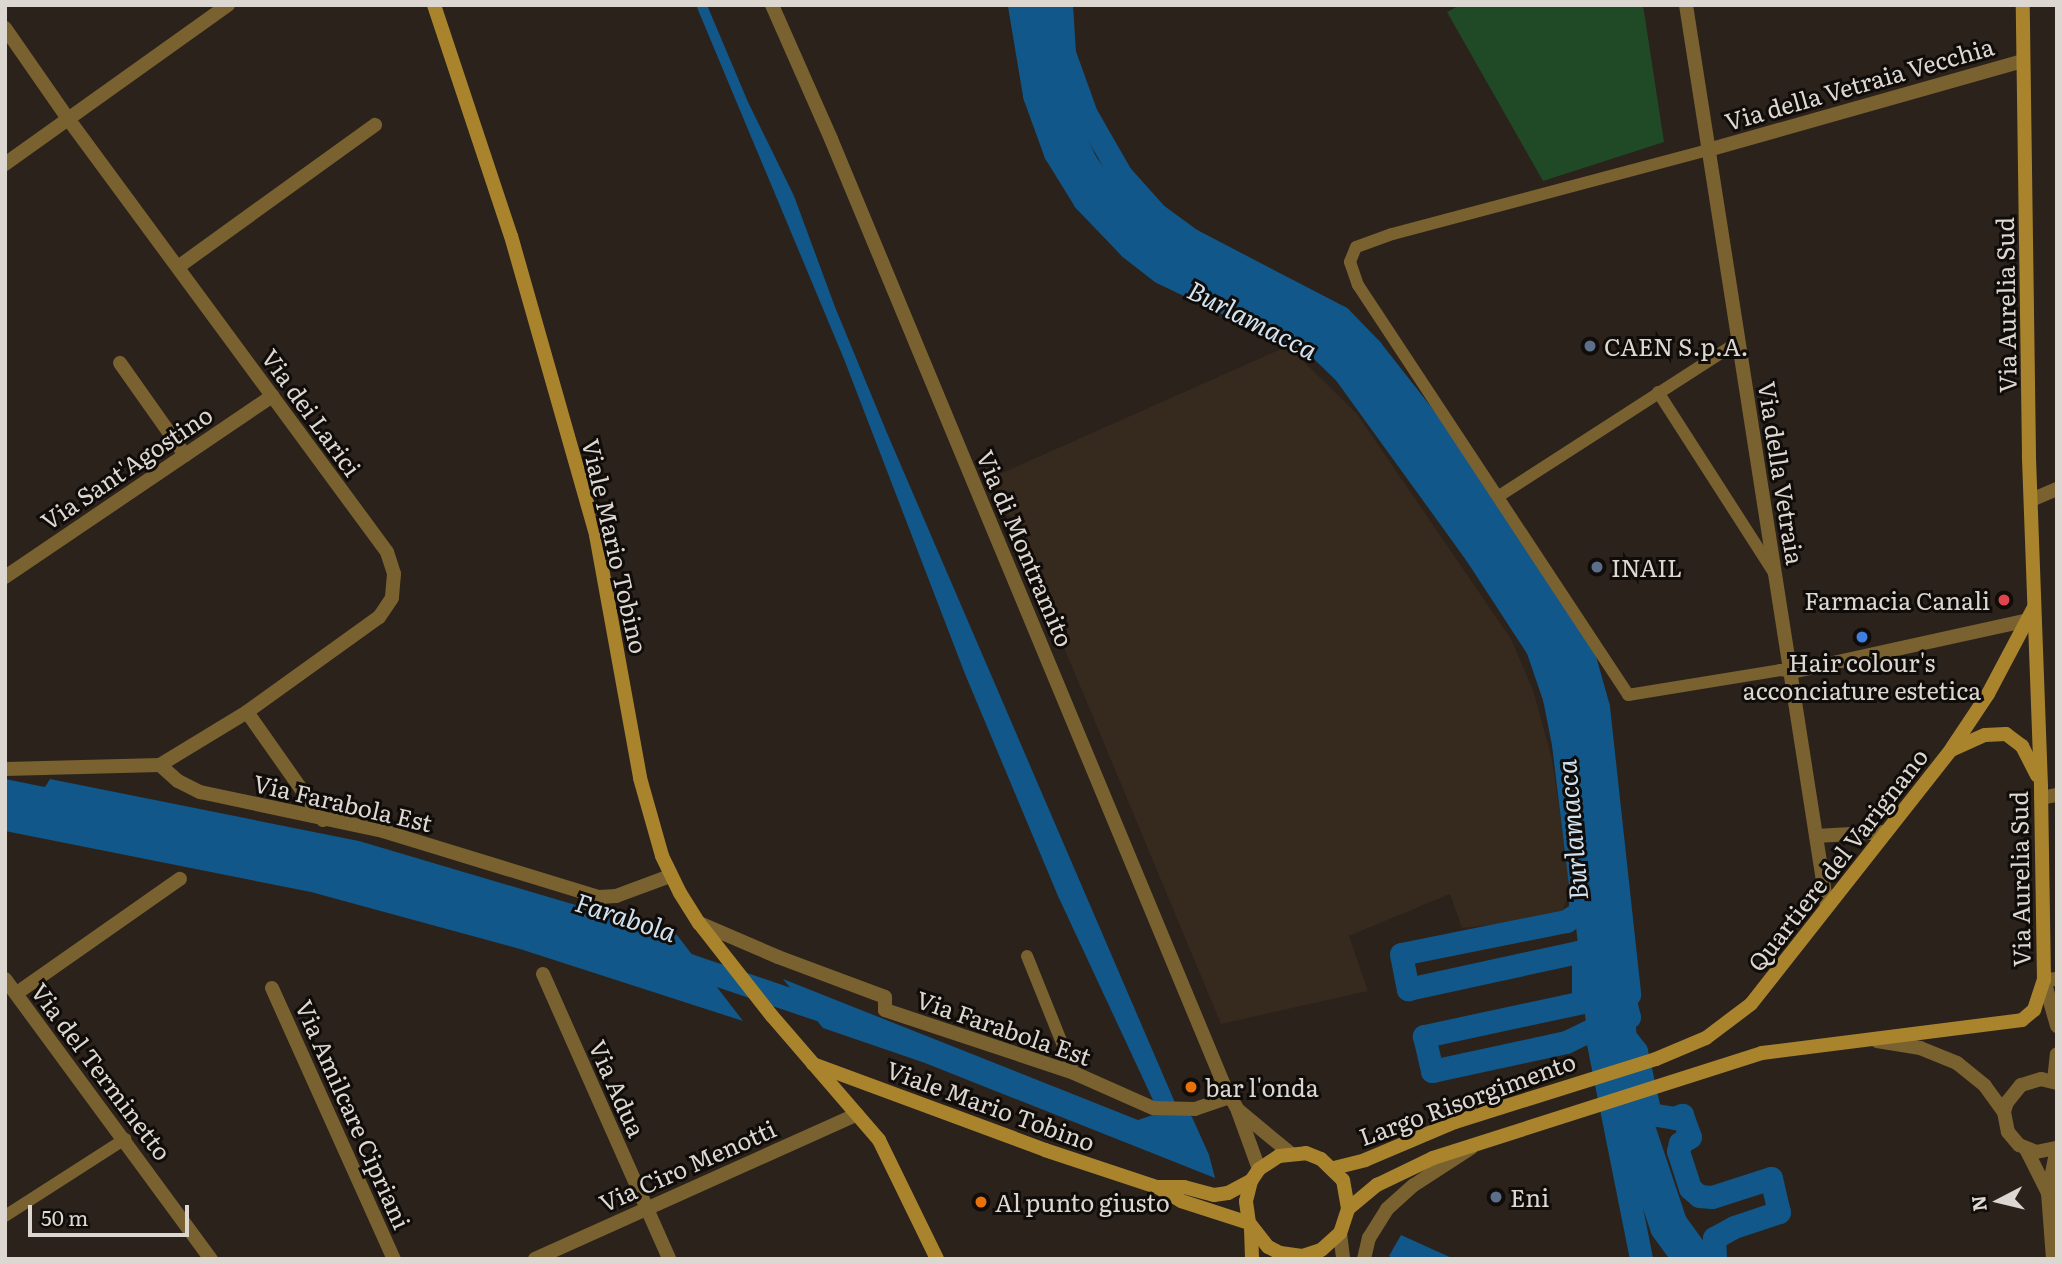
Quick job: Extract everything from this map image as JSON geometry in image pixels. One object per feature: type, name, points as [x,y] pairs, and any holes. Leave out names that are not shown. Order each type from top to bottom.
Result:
[{"type":"main road","name":"Viale Mario Tobino","points":[[434,5],[496,188],[592,522],[611,606],[645,803],[670,876],[699,923],[811,1063],[886,1151],[937,1259]]},
{"type":"main road","name":"Via Aurelia Sud","points":[[2023,5],[2031,500],[2050,980]]},
{"type":"main road","name":"Via Aurelia Sud","points":[[1951,750],[1988,694],[2035,604]]},
{"type":"main road","name":"Quartiere del Varignano","points":[[1656,1059],[1706,1038],[1740,1015],[1951,750],[1985,735],[2006,734],[2022,746],[2041,792]]},
{"type":"main road","points":[[1877,1041],[2026,1019],[2050,980]]},
{"type":"main road","name":"Largo Risorgimento","points":[[1348,1209],[1377,1185],[1396,1175],[1591,1106],[1779,1049],[1877,1041]]},
{"type":"main road","name":"Largo Risorgimento","points":[[1334,1168],[1365,1160],[1466,1118],[1656,1059]]},
{"type":"main road","name":"Viale Mario Tobino","points":[[811,1063],[1021,1141],[1157,1187],[1181,1201],[1250,1225]]},
{"type":"main road","points":[[1250,1225],[1268,1247],[1291,1257],[1314,1256],[1340,1233],[1348,1209],[1348,1194],[1334,1168],[1306,1153],[1290,1153],[1268,1161],[1255,1175],[1246,1201],[1252,1259]]},
{"type":"main road","name":"Viale Mario Tobino","points":[[1157,1187],[1184,1187],[1214,1195],[1228,1193],[1255,1175]]},
{"type":"street","points":[[5,164],[228,5]]},
{"type":"street","name":"Via di Montramito","points":[[772,5],[852,188],[1234,1103],[1255,1175]]},
{"type":"street","name":"Via della Vetraia","points":[[1686,5],[1827,906]]},
{"type":"street","name":"Via dei Larici","points":[[5,28],[69,120],[387,552],[394,585],[388,608],[379,617],[247,712],[160,765]]},
{"type":"street","name":"Via della Vetraia Vecchia","points":[[1708,150],[2023,61]]},
{"type":"street","points":[[178,267],[375,125]]},
{"type":"street","points":[[120,363],[185,455]]},
{"type":"street","name":"Via Sant'Agostino","points":[[5,577],[272,396]]},
{"type":"street","points":[[2031,500],[2057,489]]},
{"type":"street","points":[[1792,672],[2029,620]]},
{"type":"street","points":[[247,712],[323,820]]},
{"type":"street","points":[[5,769],[160,765]]},
{"type":"street","name":"Via Farabola Est","points":[[160,765],[178,781],[200,792],[383,831],[599,897],[616,896],[670,876]]},
{"type":"street","points":[[2041,792],[2057,795]]},
{"type":"street","points":[[1816,836],[1886,832]]},
{"type":"street","points":[[17,993],[180,879]]},
{"type":"street","name":"Via Farabola Est","points":[[699,923],[778,957],[885,997],[885,1010],[1074,1073],[1153,1108],[1184,1110],[1234,1103]]},
{"type":"street","name":"Via Adua","points":[[543,974],[669,1259]]},
{"type":"street","name":"Via del Terminetto","points":[[5,979],[211,1259]]},
{"type":"street","name":"Via Aurelia Sud","points":[[2050,980],[2057,1026]]},
{"type":"street","name":"Via Amilcare Cipriani","points":[[272,988],[394,1259]]},
{"type":"street","points":[[1877,1041],[1920,1048],[1957,1063],[1985,1086],[2004,1112],[2008,1132],[2026,1149],[2048,1194]]},
{"type":"street","points":[[2004,1112],[2012,1092],[2021,1085],[2041,1079],[2055,1082],[2057,1054]]},
{"type":"street","name":"Via di Montramito","points":[[1234,1103],[1290,1153]]},
{"type":"street","name":"Via Ciro Menotti","points":[[535,1259],[857,1114]]},
{"type":"street","name":"Largo Risorgimento","points":[[1364,1259],[1369,1238],[1387,1209],[1414,1185],[1474,1146]]},
{"type":"street","points":[[2026,1149],[2046,1152],[2057,1148]]},
{"type":"street","points":[[2053,1259],[2048,1194],[2057,1148]]},
{"type":"street","points":[[1340,1233],[1343,1259]]},
{"type":"lane","points":[[1708,150],[1392,234],[1356,247],[1350,262],[1358,285],[1629,695],[1780,670],[1792,672]]},
{"type":"lane","points":[[1499,496],[1738,342]]},
{"type":"lane","points":[[1658,392],[1776,577]]},
{"type":"lane","points":[[1027,956],[1074,1073]]},
{"type":"lane","points":[[5,1216],[125,1139]]},
{"type":"shaded area","points":[[1288,346],[1357,414],[1511,639],[1533,690],[1552,759],[1571,888],[1563,910],[1540,920],[1462,928],[1450,894],[1349,936],[1368,991],[1221,1024],[993,477]]},
{"type":"green space","points":[[1460,5],[1643,5],[1664,142],[1543,181],[1447,12]]},
{"type":"water","points":[[696,5],[707,5],[748,102],[794,196],[835,307],[887,433],[1176,1105],[1192,1117],[1209,1155],[1215,1178],[925,1063],[823,1028],[783,979],[1138,1120],[1159,1113],[1058,896],[965,674],[844,359]]},
{"type":"water","points":[[5,779],[45,787],[50,779],[359,841],[677,935],[743,1021],[520,949],[311,892],[5,831]]},
{"type":"water","points":[[1401,1235],[1454,1259],[1394,1259],[1389,1256]]},
{"type":"waterway","name":"Burlamacca","points":[[1019,5],[1034,95],[1055,153],[1084,200],[1130,248],[1161,272],[1318,347],[1344,372],[1475,553],[1537,648],[1554,698],[1563,744],[1580,884],[1580,912],[1566,921],[1401,954],[1408,989],[1578,952],[1583,962],[1583,1002],[1424,1036],[1432,1071],[1566,1042],[1595,1028],[1641,1259]]},
{"type":"waterway","name":"Burlamacca","points":[[1031,5],[1041,73],[1052,108],[1080,167],[1099,193],[1141,235],[1178,260],[1327,337],[1366,383],[1490,550],[1561,662],[1576,738],[1607,1042],[1669,1226],[1693,1259]]},
{"type":"waterway","name":"Burlamacca","points":[[1061,5],[1064,53],[1086,114],[1121,175],[1156,214],[1190,239],[1340,317],[1371,349],[1466,470],[1565,619],[1584,657],[1598,707],[1629,994],[1625,1001],[1629,1017],[1623,1019],[1625,1037],[1636,1051],[1650,1114],[1674,1118],[1682,1115],[1690,1137],[1680,1143],[1678,1151],[1690,1188],[1699,1196],[1712,1197],[1771,1178],[1779,1212],[1734,1227],[1714,1238],[1715,1259]]},
{"type":"waterway","name":"Farabola","points":[[677,961],[830,1013]]},
{"type":"place","name":"CAEN S.p.A.","points":[[1590,346]]},
{"type":"place","name":"INAIL","points":[[1597,567]]},
{"type":"place","name":"Farmacia Canali","points":[[2004,600]]},
{"type":"place","name":"Hair colour's acconciature estetica","points":[[1862,637]]},
{"type":"place","name":"bar l'onda","points":[[1191,1087]]},
{"type":"place","name":"Eni","points":[[1496,1197]]},
{"type":"place","name":"Al punto giusto","points":[[981,1202]]}]
